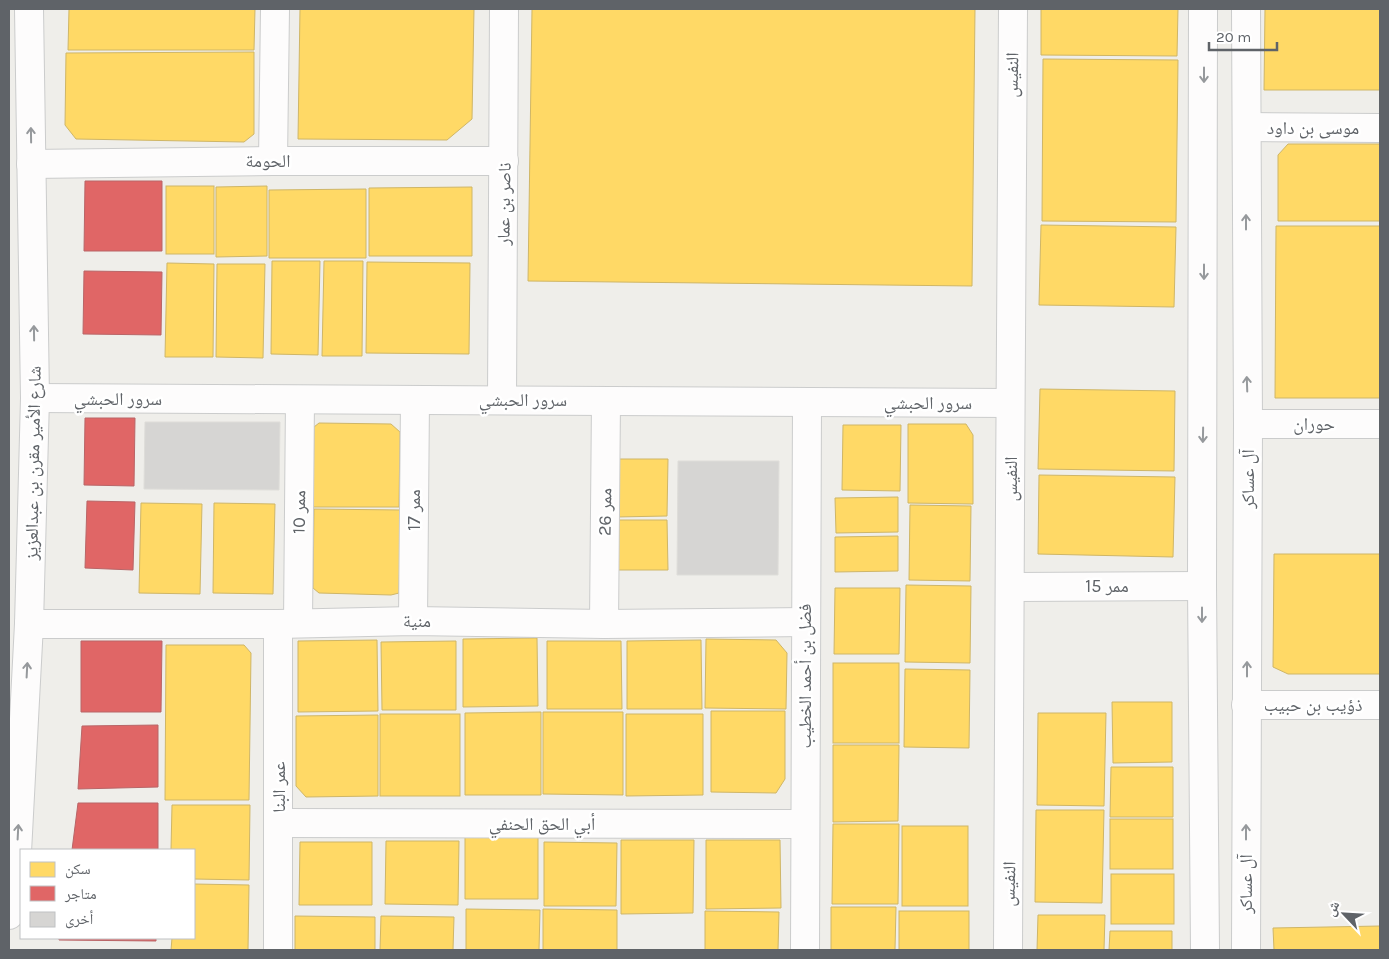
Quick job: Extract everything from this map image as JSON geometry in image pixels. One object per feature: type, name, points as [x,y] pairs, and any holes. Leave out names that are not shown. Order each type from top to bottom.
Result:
[{"type":"street","name":"شارع الأمير مقرن بن عبدالعزيز","points":[[9,915],[15,890],[29,624],[35,398],[29,9]]},
{"type":"street","points":[[274,161],[275,9]]},
{"type":"street","name":"ناصر بن عمار","points":[[502,400],[504,9]]},
{"type":"street","name":"النفيس","points":[[1008,950],[1012,587],[1010,403],[1013,9]]},
{"type":"street","points":[[1203,9],[1204,348],[1202,586],[1205,950]]},
{"type":"street","name":"آل عساكر","points":[[1246,9],[1246,348],[1248,424],[1246,950]]},
{"type":"street","name":"موسى بن داود","points":[[1247,127],[1380,128]]},
{"type":"street","name":"الحومة","points":[[32,164],[274,161],[504,162]]},
{"type":"street","points":[[1204,348],[1246,348]]},
{"type":"street","name":"سرور الحبشي","points":[[35,398],[1010,403]]},
{"type":"street","name":"ممر 10","points":[[288,624],[300,400]]},
{"type":"street","name":"ممر 17","points":[[413,621],[415,400]]},
{"type":"street","name":"ممر 26","points":[[604,624],[606,401]]},
{"type":"street","name":"فضل بن أحمد الخطيب","points":[[805,950],[807,403]]},
{"type":"street","name":"حوران","points":[[1248,424],[1380,424]]},
{"type":"street","name":"ممر 15","points":[[1012,587],[1202,586]]},
{"type":"street","name":"منية","points":[[29,624],[288,624],[413,621],[604,624],[805,622]]},
{"type":"street","name":"عمر البنا","points":[[278,950],[280,823],[288,624]]},
{"type":"street","name":"ذؤيب بن حبيب","points":[[1246,705],[1380,705]]},
{"type":"street","name":"أبي الحق الحنفي","points":[[280,823],[805,824]]},
{"type":"building: سكن","points":[[69,9],[255,9],[254,50],[68,50]]},
{"type":"building: سكن","points":[[300,9],[474,9],[472,119],[447,140],[298,139]]},
{"type":"building: سكن","points":[[532,9],[975,9],[972,286],[528,281]]},
{"type":"building: سكن","points":[[1041,9],[1178,9],[1177,56],[1041,55]]},
{"type":"building: سكن","points":[[1265,9],[1380,9],[1380,90],[1264,90]]},
{"type":"building: سكن","points":[[254,52],[254,134],[244,142],[76,139],[65,125],[66,53]]},
{"type":"building: سكن","points":[[1043,59],[1178,60],[1176,222],[1042,221]]},
{"type":"building: سكن","points":[[1288,144],[1380,144],[1380,221],[1278,221],[1278,155]]},
{"type":"building: سكن","points":[[166,186],[214,186],[214,254],[166,254]]},
{"type":"building: سكن","points":[[267,186],[267,256],[216,257],[216,187]]},
{"type":"building: سكن","points":[[472,187],[472,256],[369,256],[369,188]]},
{"type":"building: سكن","points":[[366,189],[366,258],[269,258],[269,190]]},
{"type":"building: سكن","points":[[1041,225],[1176,227],[1174,307],[1039,305]]},
{"type":"building: سكن","points":[[1276,226],[1380,226],[1380,398],[1275,398]]},
{"type":"building: سكن","points":[[272,261],[320,261],[318,355],[271,354]]},
{"type":"building: سكن","points":[[324,261],[363,261],[362,356],[322,356]]},
{"type":"building: سكن","points":[[367,262],[470,263],[469,354],[366,353]]},
{"type":"building: سكن","points":[[167,263],[214,264],[213,357],[165,357]]},
{"type":"building: سكن","points":[[217,264],[265,264],[263,358],[216,357]]},
{"type":"building: سكن","points":[[1040,389],[1175,391],[1174,471],[1038,469]]},
{"type":"building: سكن","points":[[319,423],[391,424],[400,432],[399,507],[313,507],[314,427]]},
{"type":"building: سكن","points":[[908,424],[966,424],[973,435],[973,504],[908,503]]},
{"type":"building: سكن","points":[[843,425],[901,425],[900,491],[842,490]]},
{"type":"building: سكن","points":[[616,459],[668,459],[667,516],[616,517]]},
{"type":"building: سكن","points":[[1039,475],[1175,477],[1173,557],[1038,554]]},
{"type":"building: سكن","points":[[898,497],[898,532],[836,533],[835,498]]},
{"type":"building: سكن","points":[[141,503],[202,504],[200,594],[139,593]]},
{"type":"building: سكن","points":[[214,503],[275,504],[273,594],[213,593]]},
{"type":"building: سكن","points":[[910,505],[971,506],[970,581],[909,580]]},
{"type":"building: سكن","points":[[314,509],[401,510],[399,593],[391,595],[319,593],[313,588]]},
{"type":"building: سكن","points":[[615,520],[667,520],[668,570],[615,570]]},
{"type":"building: سكن","points":[[898,536],[898,571],[835,572],[835,537]]},
{"type":"building: سكن","points":[[1274,554],[1380,554],[1380,674],[1288,674],[1273,667]]},
{"type":"building: سكن","points":[[906,585],[971,586],[970,663],[905,662]]},
{"type":"building: سكن","points":[[835,588],[900,588],[899,654],[834,654]]},
{"type":"building: سكن","points":[[537,638],[538,706],[463,707],[463,639]]},
{"type":"building: سكن","points":[[706,639],[776,640],[787,653],[786,709],[705,708]]},
{"type":"building: سكن","points":[[377,640],[378,711],[298,712],[298,641]]},
{"type":"building: سكن","points":[[701,640],[702,709],[627,709],[627,641]]},
{"type":"building: سكن","points":[[456,641],[456,710],[382,710],[381,642]]},
{"type":"building: سكن","points":[[547,641],[621,641],[622,709],[547,709]]},
{"type":"building: سكن","points":[[166,645],[244,645],[251,653],[249,800],[165,800]]},
{"type":"building: سكن","points":[[833,663],[899,663],[899,743],[833,743]]},
{"type":"building: سكن","points":[[905,669],[970,670],[969,748],[904,747]]},
{"type":"building: سكن","points":[[1112,702],[1172,702],[1172,762],[1113,763]]},
{"type":"building: سكن","points":[[711,711],[785,711],[785,779],[776,793],[711,792]]},
{"type":"building: سكن","points":[[541,712],[541,795],[465,795],[465,713]]},
{"type":"building: سكن","points":[[543,712],[623,712],[623,795],[543,794]]},
{"type":"building: سكن","points":[[1038,713],[1106,713],[1104,806],[1037,805]]},
{"type":"building: سكن","points":[[380,714],[460,714],[460,796],[380,796]]},
{"type":"building: سكن","points":[[626,714],[703,714],[703,795],[626,796]]},
{"type":"building: سكن","points":[[378,715],[378,796],[306,797],[296,786],[296,716]]},
{"type":"building: سكن","points":[[833,745],[899,745],[898,821],[833,822]]},
{"type":"building: سكن","points":[[1111,767],[1173,767],[1173,817],[1110,817]]},
{"type":"building: سكن","points":[[172,805],[250,805],[249,880],[195,879],[195,849],[171,849]]},
{"type":"building: سكن","points":[[1036,810],[1104,810],[1102,903],[1035,902]]},
{"type":"building: سكن","points":[[1110,819],[1173,819],[1173,869],[1110,869]]},
{"type":"building: سكن","points":[[833,824],[899,824],[898,904],[832,904]]},
{"type":"building: سكن","points":[[902,826],[968,826],[968,906],[902,906]]},
{"type":"building: سكن","points":[[465,835],[538,836],[538,899],[465,899]]},
{"type":"building: سكن","points":[[621,840],[694,840],[693,913],[621,914]]},
{"type":"building: سكن","points":[[706,840],[780,840],[781,908],[706,909]]},
{"type":"building: سكن","points":[[386,841],[459,841],[458,905],[385,904]]},
{"type":"building: سكن","points":[[300,842],[372,842],[372,905],[299,905]]},
{"type":"building: سكن","points":[[544,842],[617,843],[616,906],[544,906]]},
{"type":"building: سكن","points":[[1111,874],[1174,874],[1174,924],[1111,924]]},
{"type":"building: سكن","points":[[195,884],[249,885],[248,950],[171,950],[172,939],[195,939]]},
{"type":"building: سكن","points":[[831,907],[896,907],[895,950],[831,950]]},
{"type":"building: سكن","points":[[466,909],[540,910],[539,950],[466,950]]},
{"type":"building: سكن","points":[[543,909],[617,910],[617,950],[543,950]]},
{"type":"building: سكن","points":[[705,911],[779,912],[778,950],[705,950]]},
{"type":"building: سكن","points":[[899,911],[969,911],[969,950],[899,950]]},
{"type":"building: سكن","points":[[1038,915],[1105,915],[1104,950],[1037,950]]},
{"type":"building: سكن","points":[[295,916],[375,917],[375,950],[295,950]]},
{"type":"building: سكن","points":[[381,916],[454,917],[453,950],[380,950]]},
{"type":"building: سكن","points":[[1380,926],[1380,950],[1274,950],[1273,928]]},
{"type":"building: سكن","points":[[1110,931],[1172,931],[1172,950],[1109,950]]},
{"type":"building: متاجر","points":[[85,181],[162,181],[162,251],[84,251]]},
{"type":"building: متاجر","points":[[84,271],[162,272],[161,335],[83,334]]},
{"type":"building: متاجر","points":[[85,418],[135,418],[134,486],[84,485]]},
{"type":"building: متاجر","points":[[87,501],[135,502],[133,570],[85,568]]},
{"type":"building: متاجر","points":[[81,641],[162,641],[161,712],[81,712]]},
{"type":"building: متاجر","points":[[158,725],[158,787],[78,789],[82,726]]},
{"type":"building: متاجر","points":[[78,803],[158,803],[158,849],[72,849]]},
{"type":"building: متاجر","points":[[156,939],[156,941],[59,940]]},
{"type":"building: أخرى","points":[[145,422],[280,422],[279,490],[144,489]]},
{"type":"building: أخرى","points":[[678,461],[779,461],[778,575],[677,575]]}]
